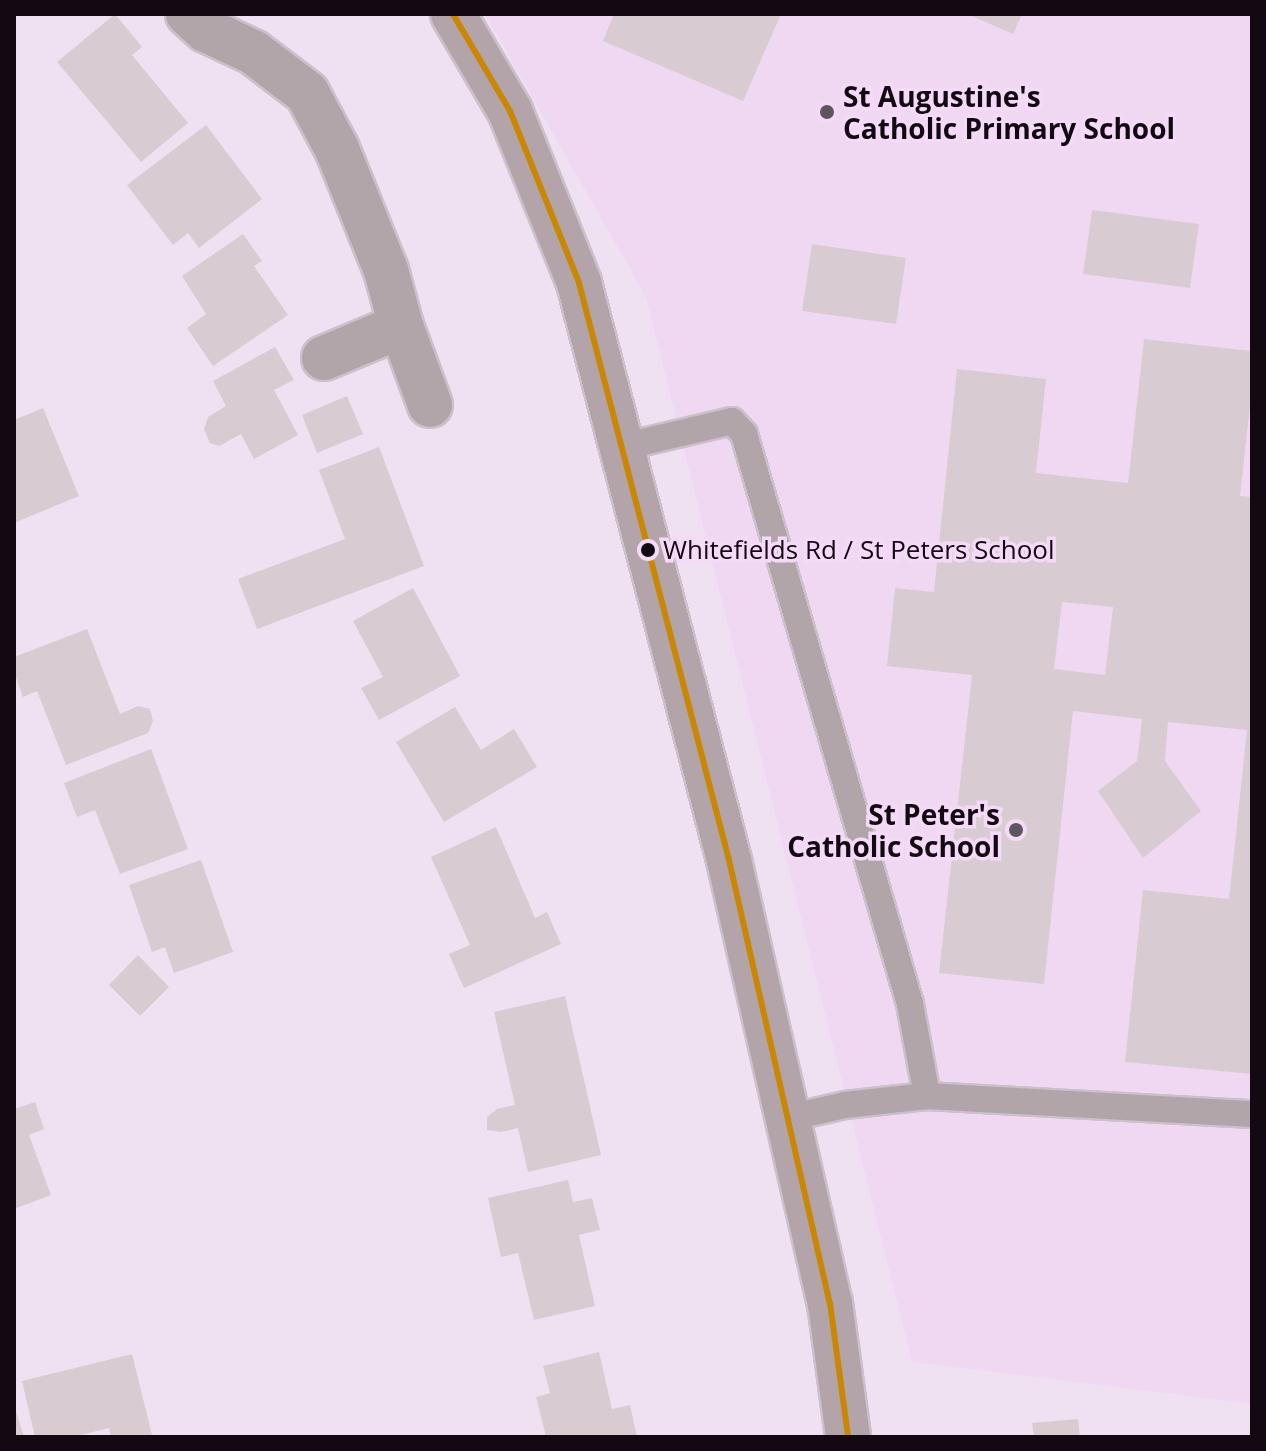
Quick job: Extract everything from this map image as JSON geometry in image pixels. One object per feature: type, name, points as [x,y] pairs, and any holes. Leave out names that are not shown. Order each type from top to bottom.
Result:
[{"type":"street","points":[[188,14],[206,30],[253,52],[307,93],[337,149],[386,270],[401,326],[430,405]]},
{"type":"street","points":[[453,14],[510,111],[579,283],[729,860],[830,1303],[848,1437]]},
{"type":"street","points":[[324,358],[401,326]]},
{"type":"lane","points":[[622,447],[732,421],[744,434],[910,1004],[927,1096]]},
{"type":"lane","points":[[788,1118],[845,1105],[927,1096],[1252,1114]]},
{"type":"shaded area","name":"St Peter's Catholic School","points":[[485,14],[1252,14],[1252,1404],[912,1362],[646,297]]},
{"type":"building","points":[[115,14],[142,47],[132,55],[188,123],[141,162],[57,62]]},
{"type":"building","points":[[614,14],[781,14],[743,101],[603,41]]},
{"type":"building","points":[[967,14],[1022,14],[1013,34]]},
{"type":"building","points":[[206,125],[262,199],[199,248],[188,233],[173,245],[127,185]]},
{"type":"building","points":[[1092,210],[1199,224],[1190,288],[1083,274]]},
{"type":"building","points":[[243,234],[262,261],[254,266],[288,315],[213,366],[187,328],[206,314],[182,276]]},
{"type":"building","points":[[812,244],[906,258],[896,324],[802,311]]},
{"type":"building","points":[[1144,339],[1252,351],[1252,387],[1240,496],[1252,497],[1252,1074],[1125,1062],[1143,890],[1229,899],[1247,730],[1168,722],[1165,761],[1201,811],[1143,858],[1098,791],[1137,761],[1142,719],[1073,711],[1044,984],[939,973],[972,675],[887,666],[895,588],[934,592],[957,369],[1046,379],[1036,473],[1128,483]],"holes":[[[1062,602],[1113,607],[1105,675],[1054,669]]]},
{"type":"building","points":[[275,347],[294,380],[274,390],[298,435],[254,459],[241,434],[219,446],[210,443],[204,429],[208,417],[226,406],[213,381]]},
{"type":"building","points":[[347,396],[363,434],[317,453],[302,415]]},
{"type":"building","points":[[43,408],[79,496],[14,523],[14,420]]},
{"type":"building","points":[[379,447],[424,566],[257,629],[238,579],[345,539],[319,470]]},
{"type":"building","points":[[413,588],[460,676],[379,720],[361,688],[383,677],[353,621]]},
{"type":"building","points":[[87,629],[120,714],[138,706],[150,709],[153,721],[148,733],[66,765],[37,691],[23,697],[14,672],[14,657]]},
{"type":"building","points":[[455,707],[481,750],[514,729],[537,767],[444,822],[396,742]]},
{"type":"building","points":[[151,749],[188,849],[120,874],[95,810],[77,817],[64,783]]},
{"type":"building","points":[[496,827],[535,918],[547,912],[561,944],[464,988],[449,954],[470,945],[431,857]]},
{"type":"building","points":[[201,860],[233,952],[174,973],[165,947],[152,952],[129,885]]},
{"type":"building","points":[[138,955],[169,987],[140,1016],[109,985]]},
{"type":"building","points":[[565,996],[601,1155],[528,1172],[518,1128],[501,1132],[487,1130],[487,1117],[497,1109],[515,1105],[494,1012]]},
{"type":"building","points":[[35,1102],[44,1129],[29,1135],[51,1195],[14,1209],[14,1109]]},
{"type":"building","points":[[568,1180],[573,1202],[592,1198],[600,1230],[579,1235],[595,1306],[534,1320],[518,1253],[501,1257],[488,1198]]},
{"type":"building","points":[[599,1352],[612,1409],[630,1405],[637,1437],[546,1437],[536,1397],[550,1393],[543,1366]]},
{"type":"building","points":[[132,1354],[152,1435],[111,1437],[109,1428],[73,1437],[35,1437],[22,1381]]},
{"type":"building","points":[[15,1408],[24,1437],[14,1437]]},
{"type":"building","points":[[1078,1419],[1080,1437],[1034,1437],[1032,1423]]},
{"type":"transit line","points":[[453,14],[510,111],[579,283],[729,860],[830,1303],[848,1437]]},
{"type":"place","name":"St Augustine's Catholic Primary School","points":[[827,112]]},
{"type":"place","name":"Whitefields Rd / St Peters School","points":[[648,550]]},
{"type":"place","name":"St Peter's Catholic School","points":[[1016,830]]}]
